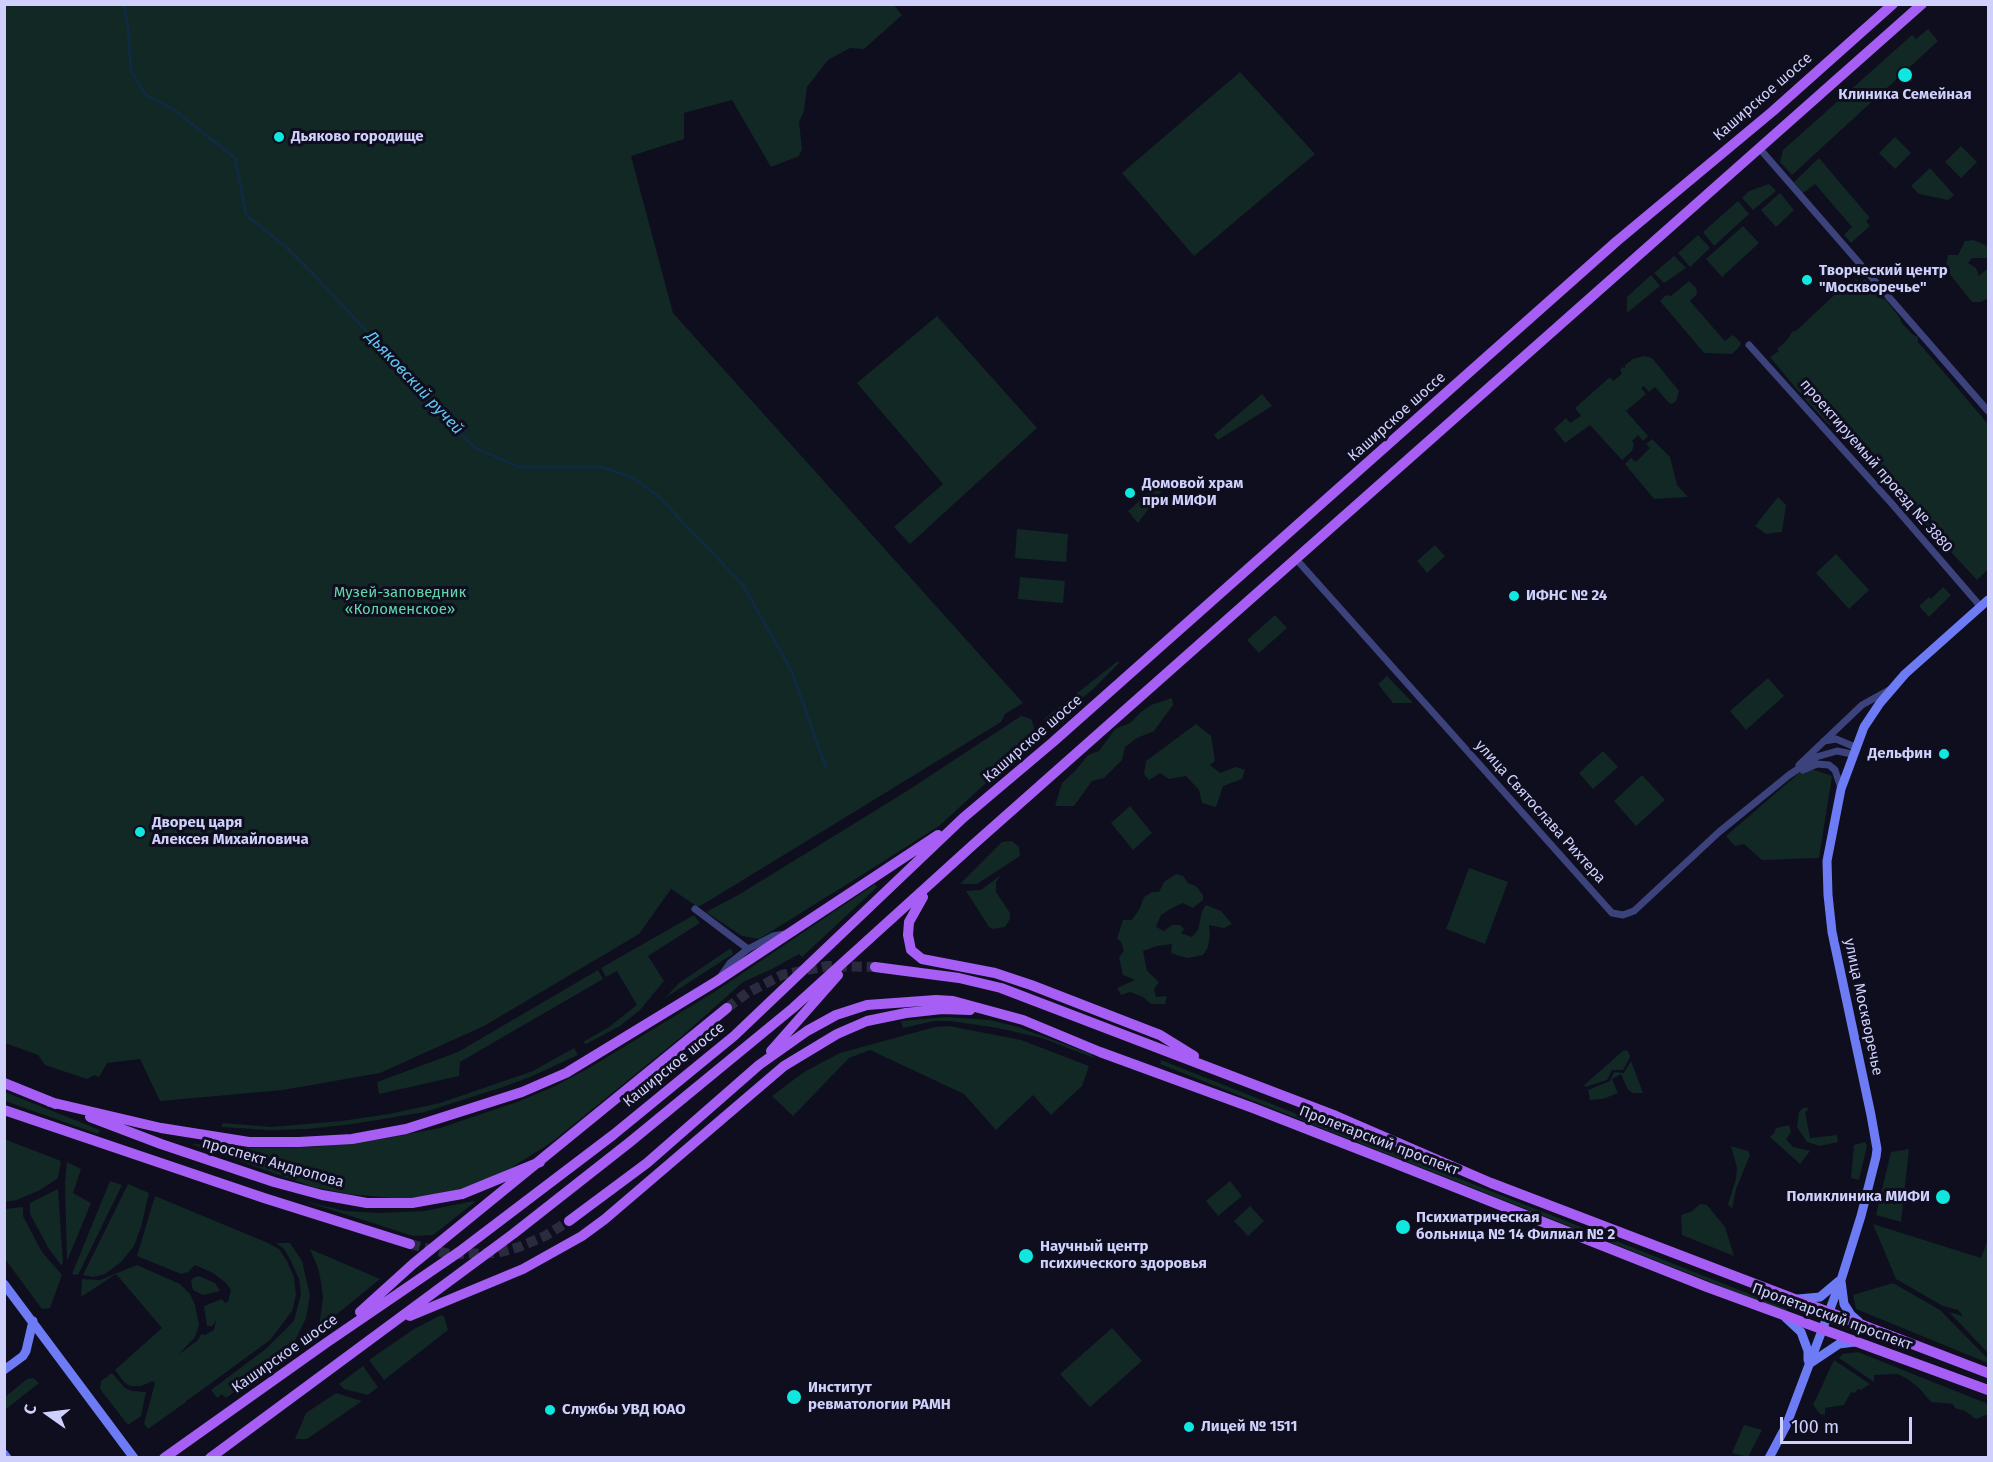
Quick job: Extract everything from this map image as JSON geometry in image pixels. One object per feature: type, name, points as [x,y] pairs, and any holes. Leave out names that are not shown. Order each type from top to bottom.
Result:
[{"type":"main road","name":"Каширское шоссе","points":[[164,1458],[459,1252],[537,1194],[734,1036],[963,818],[1058,738],[1617,241],[1773,111],[1893,4]]},
{"type":"main road","name":"Каширское шоссе","points":[[210,1458],[513,1234],[630,1142],[793,1008],[1922,4]]},
{"type":"main road","name":"улица Москворечье","points":[[1769,1458],[1786,1426],[1840,1280],[1864,1203],[1877,1149],[1832,932],[1828,895],[1827,861],[1841,789],[1864,727],[1892,688],[1985,604]]},
{"type":"main road","points":[[50,1102],[170,1130],[249,1142],[352,1139],[406,1129],[511,1095],[566,1073],[717,981],[963,818]]},
{"type":"main road","points":[[934,881],[909,922],[909,944],[915,955],[929,962],[995,974],[1031,985],[1160,1035],[1218,1070]]},
{"type":"main road","points":[[569,1221],[647,1163],[759,1065],[864,945]]},
{"type":"main road","name":"Пролетарский проспект","points":[[875,967],[959,978],[1001,988],[1336,1116],[1491,1183],[1989,1373]]},
{"type":"main road","name":"Пролетарский проспект","points":[[759,1065],[807,1031],[836,1015],[867,1005],[936,1000],[963,1003],[1023,1020],[1100,1052],[1253,1108],[1781,1315],[1989,1389]]},
{"type":"main road","name":"Каширское шоссе","points":[[329,1341],[413,1264],[727,1008]]},
{"type":"main road","points":[[393,1324],[523,1269],[582,1236],[784,1066],[837,1034],[873,1020],[906,1013],[953,1009],[996,1012]]},
{"type":"main road","name":"проспект Андропова","points":[[4,1083],[161,1144],[274,1182],[322,1195],[367,1203],[412,1203],[462,1194],[540,1162]]},
{"type":"main road","points":[[4,1110],[410,1244]]},
{"type":"main road","points":[[1788,1297],[1804,1300],[1820,1297],[1840,1280]]},
{"type":"main road","points":[[1840,1280],[1844,1304],[1851,1315],[1863,1325]]},
{"type":"main road","points":[[4,1284],[134,1458]]},
{"type":"main road","points":[[1781,1315],[1801,1332],[1808,1351],[1808,1365]]},
{"type":"main road","points":[[4,1370],[23,1356],[26,1351],[33,1321]]},
{"type":"main road","points":[[1808,1365],[1839,1344],[1856,1341]]},
{"type":"street","points":[[1760,149],[1989,411]]},
{"type":"street","name":"проектируемый проезд № 3880","points":[[1749,345],[1985,604]]},
{"type":"street","name":"улица Святослава Рихтера","points":[[1296,559],[1612,913],[1623,915],[1634,911],[1719,832],[1789,775]]},
{"type":"street","points":[[1789,775],[1862,705],[1892,688]]},
{"type":"street","points":[[1820,743],[1836,739],[1854,751]]},
{"type":"street","points":[[1789,775],[1822,754],[1854,751]]},
{"type":"street","points":[[1789,775],[1822,763],[1835,770],[1841,789]]},
{"type":"street","points":[[694,909],[748,949]]},
{"type":"street","points":[[717,981],[730,963],[748,949],[773,936],[793,932]]},
{"type":"green space","name":"Музей-заповедник «Коломенское»","points":[[4,5],[894,5],[902,15],[864,49],[850,48],[828,60],[807,87],[804,111],[799,122],[802,149],[799,156],[771,167],[732,100],[684,113],[684,139],[631,156],[673,313],[1023,703],[1005,714],[1001,722],[707,902],[698,907],[671,889],[639,934],[484,1026],[380,1073],[283,1090],[160,1101],[140,1059],[107,1063],[99,1077],[94,1075],[87,1079],[45,1065],[38,1055],[5,1043]]},
{"type":"green space","points":[[1928,29],[1938,41],[1792,175],[1780,162],[1783,150],[1912,35],[1916,39]]},
{"type":"green space","points":[[1240,72],[1315,154],[1194,256],[1122,173]]},
{"type":"green space","points":[[1895,137],[1911,153],[1895,169],[1879,153]]},
{"type":"green space","points":[[1961,146],[1977,162],[1961,178],[1945,162]]},
{"type":"green space","points":[[1819,158],[1870,218],[1866,221],[1870,226],[1851,243],[1844,235],[1852,227],[1815,184],[1803,193],[1794,182]]},
{"type":"green space","points":[[1930,168],[1954,195],[1948,200],[1919,194],[1911,186]]},
{"type":"green space","points":[[1769,184],[1776,191],[1753,210],[1742,198],[1749,191]]},
{"type":"green space","points":[[1780,193],[1794,210],[1776,227],[1761,210]]},
{"type":"green space","points":[[1738,201],[1749,214],[1714,246],[1703,232]]},
{"type":"green space","points":[[1743,226],[1759,243],[1722,277],[1706,259]]},
{"type":"green space","points":[[1698,235],[1710,248],[1690,267],[1678,253]]},
{"type":"green space","points":[[1973,240],[1988,246],[1988,258],[1972,258],[1968,263],[1976,268],[1979,276],[1988,268],[1988,298],[1981,302],[1972,302],[1946,266],[1948,255],[1958,255],[1965,241]]},
{"type":"green space","points":[[1674,256],[1686,268],[1664,283],[1654,273]]},
{"type":"green space","points":[[1651,275],[1660,286],[1627,313],[1627,297]]},
{"type":"green space","points":[[1855,278],[1860,283],[1865,279],[1881,298],[1886,300],[1901,322],[1918,337],[1918,342],[1988,424],[1988,569],[1977,580],[1859,455],[1833,424],[1830,426],[1804,398],[1770,357],[1779,351],[1777,349],[1792,332],[1797,330],[1846,284],[1857,286]]},
{"type":"green space","points":[[1689,281],[1696,288],[1697,294],[1690,301],[1725,341],[1732,335],[1741,343],[1732,354],[1704,353],[1660,301],[1666,295],[1671,296]]},
{"type":"green space","points":[[937,316],[1037,428],[910,544],[894,527],[943,484],[857,383]]},
{"type":"green space","points":[[1644,356],[1652,358],[1679,391],[1676,401],[1672,404],[1655,387],[1649,392],[1644,386],[1641,388],[1646,394],[1626,411],[1648,436],[1643,441],[1638,435],[1632,441],[1634,445],[1632,451],[1622,460],[1590,425],[1565,443],[1554,429],[1566,418],[1570,423],[1581,416],[1575,408],[1610,377],[1613,381],[1622,374],[1620,369],[1623,367],[1625,369],[1625,365],[1633,359]]},
{"type":"green space","points":[[1262,394],[1272,406],[1218,440],[1214,435]]},
{"type":"green space","points":[[1652,439],[1670,457],[1677,485],[1688,497],[1654,499],[1625,464],[1631,458],[1636,462],[1650,448],[1646,444]]},
{"type":"green space","points":[[1163,480],[1167,484],[1138,523],[1128,511]]},
{"type":"green space","points":[[1778,497],[1786,505],[1782,532],[1766,534],[1755,526]]},
{"type":"green space","points":[[1017,529],[1068,534],[1066,562],[1015,558]]},
{"type":"green space","points":[[1435,545],[1445,556],[1427,573],[1417,561]]},
{"type":"green space","points":[[1836,554],[1869,590],[1849,609],[1816,573]]},
{"type":"green space","points":[[1020,577],[1065,581],[1063,603],[1018,599]]},
{"type":"green space","points":[[1943,587],[1951,595],[1929,617],[1919,606],[1929,597],[1931,599]]},
{"type":"green space","points":[[1275,615],[1287,628],[1259,653],[1247,640]]},
{"type":"green space","points":[[1118,661],[1119,663],[1092,690],[1051,723],[1046,722],[1044,719]]},
{"type":"green space","points":[[1387,676],[1413,703],[1393,703],[1378,684]]},
{"type":"green space","points":[[1768,678],[1784,696],[1746,730],[1730,711]]},
{"type":"green space","points":[[1172,698],[1173,705],[1154,731],[1137,738],[1125,747],[1122,760],[1104,778],[1092,781],[1074,806],[1055,806],[1062,783],[1088,755],[1099,751],[1115,729],[1130,723],[1151,705]]},
{"type":"green space","points":[[1021,716],[1031,719],[1034,727],[1033,739],[939,826],[759,939],[742,936],[706,912],[740,894],[907,791]]},
{"type":"green space","points":[[1196,724],[1211,736],[1215,761],[1210,765],[1220,773],[1236,767],[1245,770],[1242,779],[1223,786],[1216,807],[1202,803],[1199,790],[1186,776],[1169,779],[1160,773],[1149,780],[1144,774],[1146,761]]},
{"type":"green space","points":[[1603,751],[1618,767],[1593,789],[1579,773]]},
{"type":"green space","points":[[1806,767],[1832,776],[1819,858],[1762,860],[1744,844],[1735,846],[1726,836]]},
{"type":"green space","points":[[1642,775],[1665,800],[1636,826],[1614,801]]},
{"type":"green space","points":[[1130,806],[1152,833],[1133,850],[1111,823]]},
{"type":"green space","points":[[1012,841],[1019,847],[1020,856],[977,884],[960,884],[1002,842]]},
{"type":"green space","points":[[1017,863],[996,882],[996,892],[1010,913],[1010,919],[1005,927],[993,929],[989,927],[966,891],[981,890]]},
{"type":"green space","points":[[1469,868],[1508,882],[1485,944],[1446,929]]},
{"type":"green space","points":[[1176,874],[1183,876],[1188,883],[1196,886],[1203,895],[1203,900],[1193,908],[1183,903],[1172,908],[1161,915],[1156,927],[1164,931],[1172,925],[1180,925],[1184,929],[1181,933],[1192,937],[1198,930],[1202,911],[1206,905],[1221,911],[1232,924],[1224,928],[1209,925],[1208,947],[1203,955],[1188,958],[1171,953],[1172,944],[1143,951],[1147,971],[1159,982],[1154,989],[1156,997],[1167,996],[1165,1004],[1151,1004],[1143,997],[1130,992],[1121,995],[1117,988],[1135,980],[1123,975],[1119,957],[1124,951],[1117,938],[1123,920],[1132,920],[1144,897],[1152,892],[1159,892],[1164,882]]},
{"type":"green space","points":[[875,884],[877,887],[802,957],[799,954],[743,982],[680,1038],[552,1142],[506,1171],[454,1193],[403,1199],[348,1194],[313,1187],[191,1144],[251,1148],[314,1147],[388,1138],[440,1128],[517,1102],[553,1087],[589,1068],[716,991]]},
{"type":"green space","points":[[694,915],[700,923],[648,956],[664,981],[640,1010],[620,1026],[586,1044],[583,1042],[609,1027],[637,1005],[617,971],[606,977],[601,968]]},
{"type":"green space","points":[[731,948],[733,954],[665,998],[679,983]]},
{"type":"green space","points":[[598,970],[603,979],[460,1062],[459,1076],[379,1094],[377,1082],[458,1052]]},
{"type":"green space","points":[[946,1017],[990,1020],[1018,1027],[1091,1054],[1094,1058],[1042,1038],[998,1028],[934,1021],[903,1028],[901,1021]]},
{"type":"green space","points":[[949,1026],[1021,1040],[1089,1066],[1082,1086],[1051,1115],[1033,1095],[996,1130],[964,1094],[870,1050],[849,1058],[793,1116],[772,1096],[804,1072],[840,1053],[935,1027]]},
{"type":"green space","points":[[574,1048],[578,1055],[530,1077],[425,1112],[308,1129],[270,1130],[221,1127],[223,1123],[271,1127],[341,1121],[440,1103],[533,1071]]},
{"type":"green space","points":[[1624,1050],[1628,1051],[1630,1057],[1623,1070],[1612,1070],[1607,1080],[1585,1087],[1584,1085]]},
{"type":"green space","points":[[1161,1060],[1787,1309],[1786,1312],[1160,1064]]},
{"type":"green space","points":[[1631,1061],[1643,1093],[1633,1093],[1628,1090],[1621,1074],[1612,1079],[1618,1093],[1603,1099],[1590,1100],[1588,1090],[1610,1081],[1614,1072],[1624,1073]]},
{"type":"green space","points":[[5,1092],[100,1130],[98,1134],[5,1101]]},
{"type":"green space","points":[[1807,1107],[1808,1110],[1805,1112],[1810,1138],[1837,1135],[1838,1142],[1820,1146],[1807,1142],[1797,1127],[1799,1112]]},
{"type":"green space","points":[[1789,1125],[1791,1132],[1786,1139],[1793,1147],[1810,1151],[1800,1164],[1770,1137],[1776,1128]]},
{"type":"green space","points":[[4,1139],[61,1161],[58,1178],[40,1190],[17,1200],[5,1202]]},
{"type":"green space","points":[[1865,1142],[1867,1146],[1859,1180],[1851,1178],[1854,1145]]},
{"type":"green space","points":[[1731,1146],[1748,1151],[1750,1155],[1736,1189],[1732,1209],[1728,1204],[1737,1168]]},
{"type":"green space","points":[[1909,1149],[1901,1222],[1876,1215],[1891,1152]]},
{"type":"green space","points":[[67,1162],[81,1169],[73,1193],[91,1203],[67,1261],[65,1182]]},
{"type":"green space","points":[[110,1181],[122,1185],[78,1275],[72,1274]]},
{"type":"green space","points":[[1230,1181],[1242,1196],[1218,1216],[1206,1201]]},
{"type":"green space","points":[[128,1184],[149,1193],[134,1246],[121,1262],[105,1274],[93,1277],[83,1275]]},
{"type":"green space","points":[[58,1189],[63,1264],[61,1265],[49,1249],[30,1214],[30,1203]]},
{"type":"green space","points":[[155,1196],[279,1249],[294,1277],[296,1295],[292,1311],[270,1340],[148,1429],[144,1424],[155,1383],[153,1381],[141,1386],[130,1386],[115,1370],[162,1328],[116,1274],[81,1297],[82,1279],[100,1280],[137,1265],[180,1284],[190,1294],[199,1325],[195,1337],[179,1354],[198,1340],[201,1334],[205,1335],[214,1330],[216,1320],[212,1326],[207,1326],[204,1306],[222,1299],[225,1303],[228,1302],[231,1290],[213,1273],[195,1265],[188,1272],[181,1274],[137,1256]]},
{"type":"green space","points":[[304,1201],[345,1211],[379,1213],[424,1211],[475,1202],[433,1235],[413,1236]]},
{"type":"green space","points":[[1700,1204],[1707,1205],[1725,1227],[1734,1256],[1682,1235],[1681,1215],[1691,1212]]},
{"type":"green space","points":[[1250,1206],[1264,1221],[1248,1236],[1234,1221]]},
{"type":"green space","points":[[23,1207],[23,1216],[42,1252],[62,1275],[50,1308],[42,1309],[5,1259],[5,1209]]},
{"type":"green space","points":[[1873,1224],[1981,1258],[1988,1240],[1988,1353],[1949,1312],[1963,1316],[1958,1310],[1943,1306],[1896,1279]]},
{"type":"green space","points":[[276,1243],[290,1243],[302,1261],[310,1295],[306,1318],[294,1343],[286,1353],[226,1398],[222,1394],[217,1398],[211,1390],[267,1348],[294,1321],[301,1294],[299,1279],[284,1249]]},
{"type":"green space","points":[[310,1249],[380,1279],[320,1328],[323,1298],[321,1282]]},
{"type":"green space","points":[[199,1276],[215,1283],[220,1291],[203,1295],[193,1290],[191,1281]]},
{"type":"green space","points":[[1893,1283],[1940,1310],[1987,1358],[1988,1363],[1856,1309],[1853,1295]]},
{"type":"green space","points":[[441,1315],[444,1316],[448,1330],[384,1380],[369,1360],[414,1329]]},
{"type":"green space","points":[[1112,1328],[1142,1361],[1090,1407],[1060,1374]]},
{"type":"green space","points":[[1858,1352],[1988,1404],[1988,1414],[1976,1419],[1965,1411],[1955,1408],[1953,1404],[1931,1402],[1919,1388],[1898,1374],[1874,1375],[1874,1382],[1839,1358],[1843,1354]]},
{"type":"green space","points":[[1834,1360],[1870,1384],[1854,1393],[1851,1392],[1844,1405],[1825,1408],[1825,1415],[1820,1414],[1813,1405]]},
{"type":"green space","points":[[363,1366],[378,1387],[368,1395],[344,1389],[339,1384]]},
{"type":"green space","points":[[112,1373],[125,1388],[146,1392],[141,1416],[128,1425],[100,1389],[101,1381]]},
{"type":"green space","points":[[33,1378],[39,1383],[5,1410],[5,1397],[27,1379]]},
{"type":"green space","points":[[336,1393],[362,1401],[307,1439],[295,1439],[306,1413]]},
{"type":"green space","points":[[1744,1425],[1762,1430],[1748,1457],[1732,1453]]},
{"type":"waterway","name":"Дьяковский ручей","points":[[124,4],[131,71],[146,95],[173,109],[235,158],[246,215],[285,246],[317,278],[409,377],[441,416],[476,448],[519,467],[603,467],[633,478],[657,495],[743,585],[792,672],[826,768]]},
{"type":"tunnel","points":[[727,1008],[747,993],[782,975],[827,966],[875,967]]},
{"type":"tunnel","points":[[410,1244],[449,1254],[497,1253],[545,1236],[569,1221]]},
{"type":"place","name":"Клиника Семейная","points":[[1905,75]]},
{"type":"place","name":"Дьяково городище","points":[[279,137]]},
{"type":"place","name":"Творческий центр \"Москворечье\"","points":[[1807,280]]},
{"type":"place","name":"Домовой храм при МИФИ","points":[[1130,493]]},
{"type":"place","name":"ИФНС № 24","points":[[1514,596]]},
{"type":"place","name":"Дельфин","points":[[1944,754]]},
{"type":"place","name":"Дворец царя Алексея Михайловича","points":[[140,832]]},
{"type":"place","name":"Поликлиника МИФИ","points":[[1943,1197]]},
{"type":"place","name":"Психиатрическая больница № 14 Филиал № 2","points":[[1403,1227]]},
{"type":"place","name":"Научный центр психического здоровья","points":[[1026,1256]]},
{"type":"place","name":"Институт ревматологии РАМН","points":[[794,1397]]},
{"type":"place","name":"Службы УВД ЮАО","points":[[550,1410]]},
{"type":"place","name":"Лицей № 1511","points":[[1189,1427]]}]
